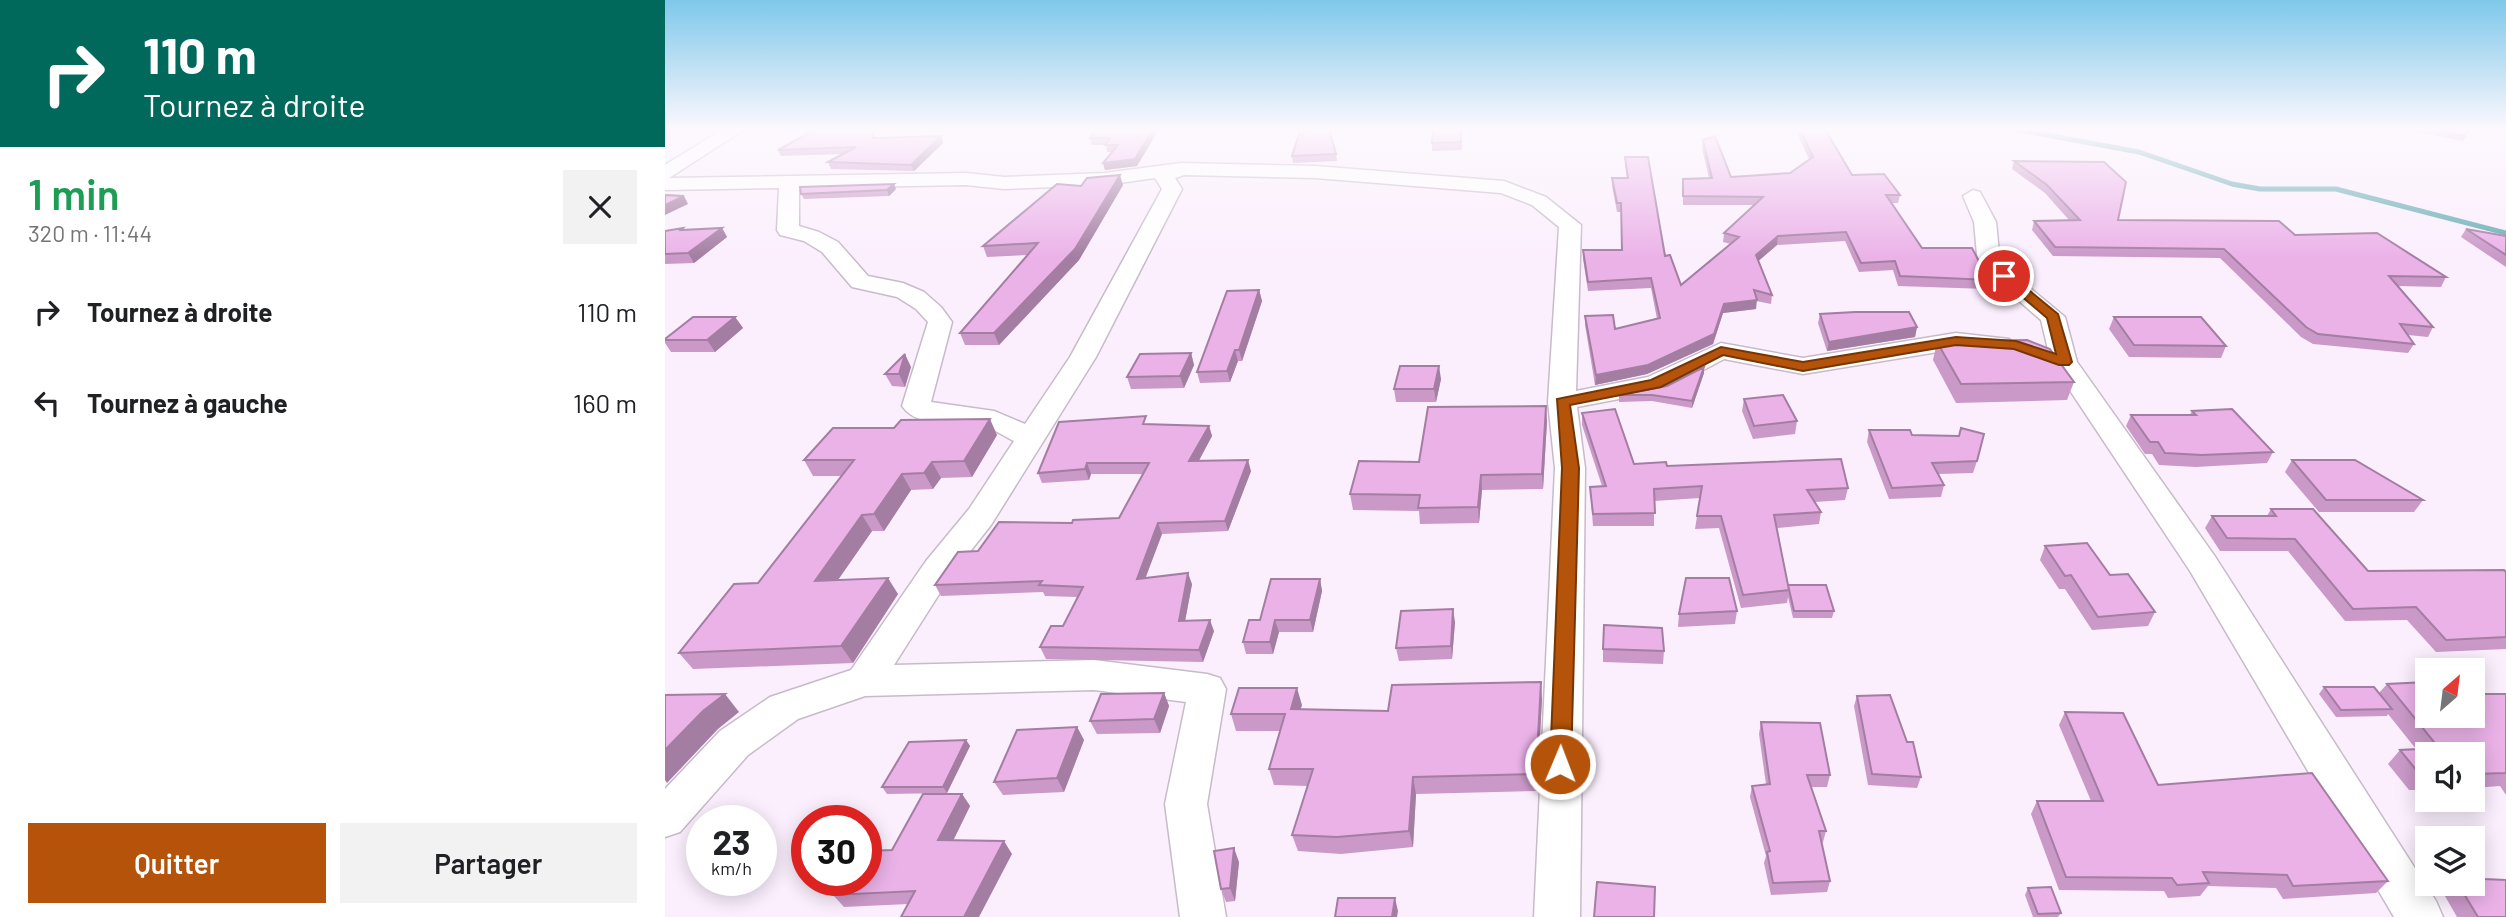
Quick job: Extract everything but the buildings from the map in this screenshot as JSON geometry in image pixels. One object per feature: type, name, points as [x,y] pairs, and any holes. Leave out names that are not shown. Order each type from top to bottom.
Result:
[{"type":"street","points":[[665,184],[966,179],[1004,183],[1105,179],[1160,172]]},
{"type":"street","points":[[864,681],[938,569],[980,517],[1083,357],[1172,189],[1164,176],[1174,172]]},
{"type":"street","points":[[1306,172],[1504,187],[1539,201],[1570,225],[1562,402],[1570,468],[1557,917]]},
{"type":"street","points":[[789,182],[788,230],[806,233],[840,253],[860,282],[900,287],[931,307],[940,322],[916,406],[937,414],[994,419],[1032,438]]},
{"type":"street","points":[[1973,196],[1985,222],[1989,265],[2053,317],[2044,355]]},
{"type":"street","points":[[1562,402],[1656,384],[1721,351],[1803,366],[1956,341],[2016,345],[2044,355],[2201,563],[2420,917]]},
{"type":"street","points":[[665,817],[734,743],[744,736],[785,708],[864,681],[1094,675],[1206,689],[1186,804],[1203,917]]},
{"type":"waterway","points":[[2197,172],[2232,184],[2260,189],[2336,189],[2506,233]]},
{"type":"route","points":[[1560,764],[1570,468],[1562,402],[1656,384],[1721,351],[1803,366],[1956,341],[2016,345],[2064,362],[2053,317],[2004,276]]}]
